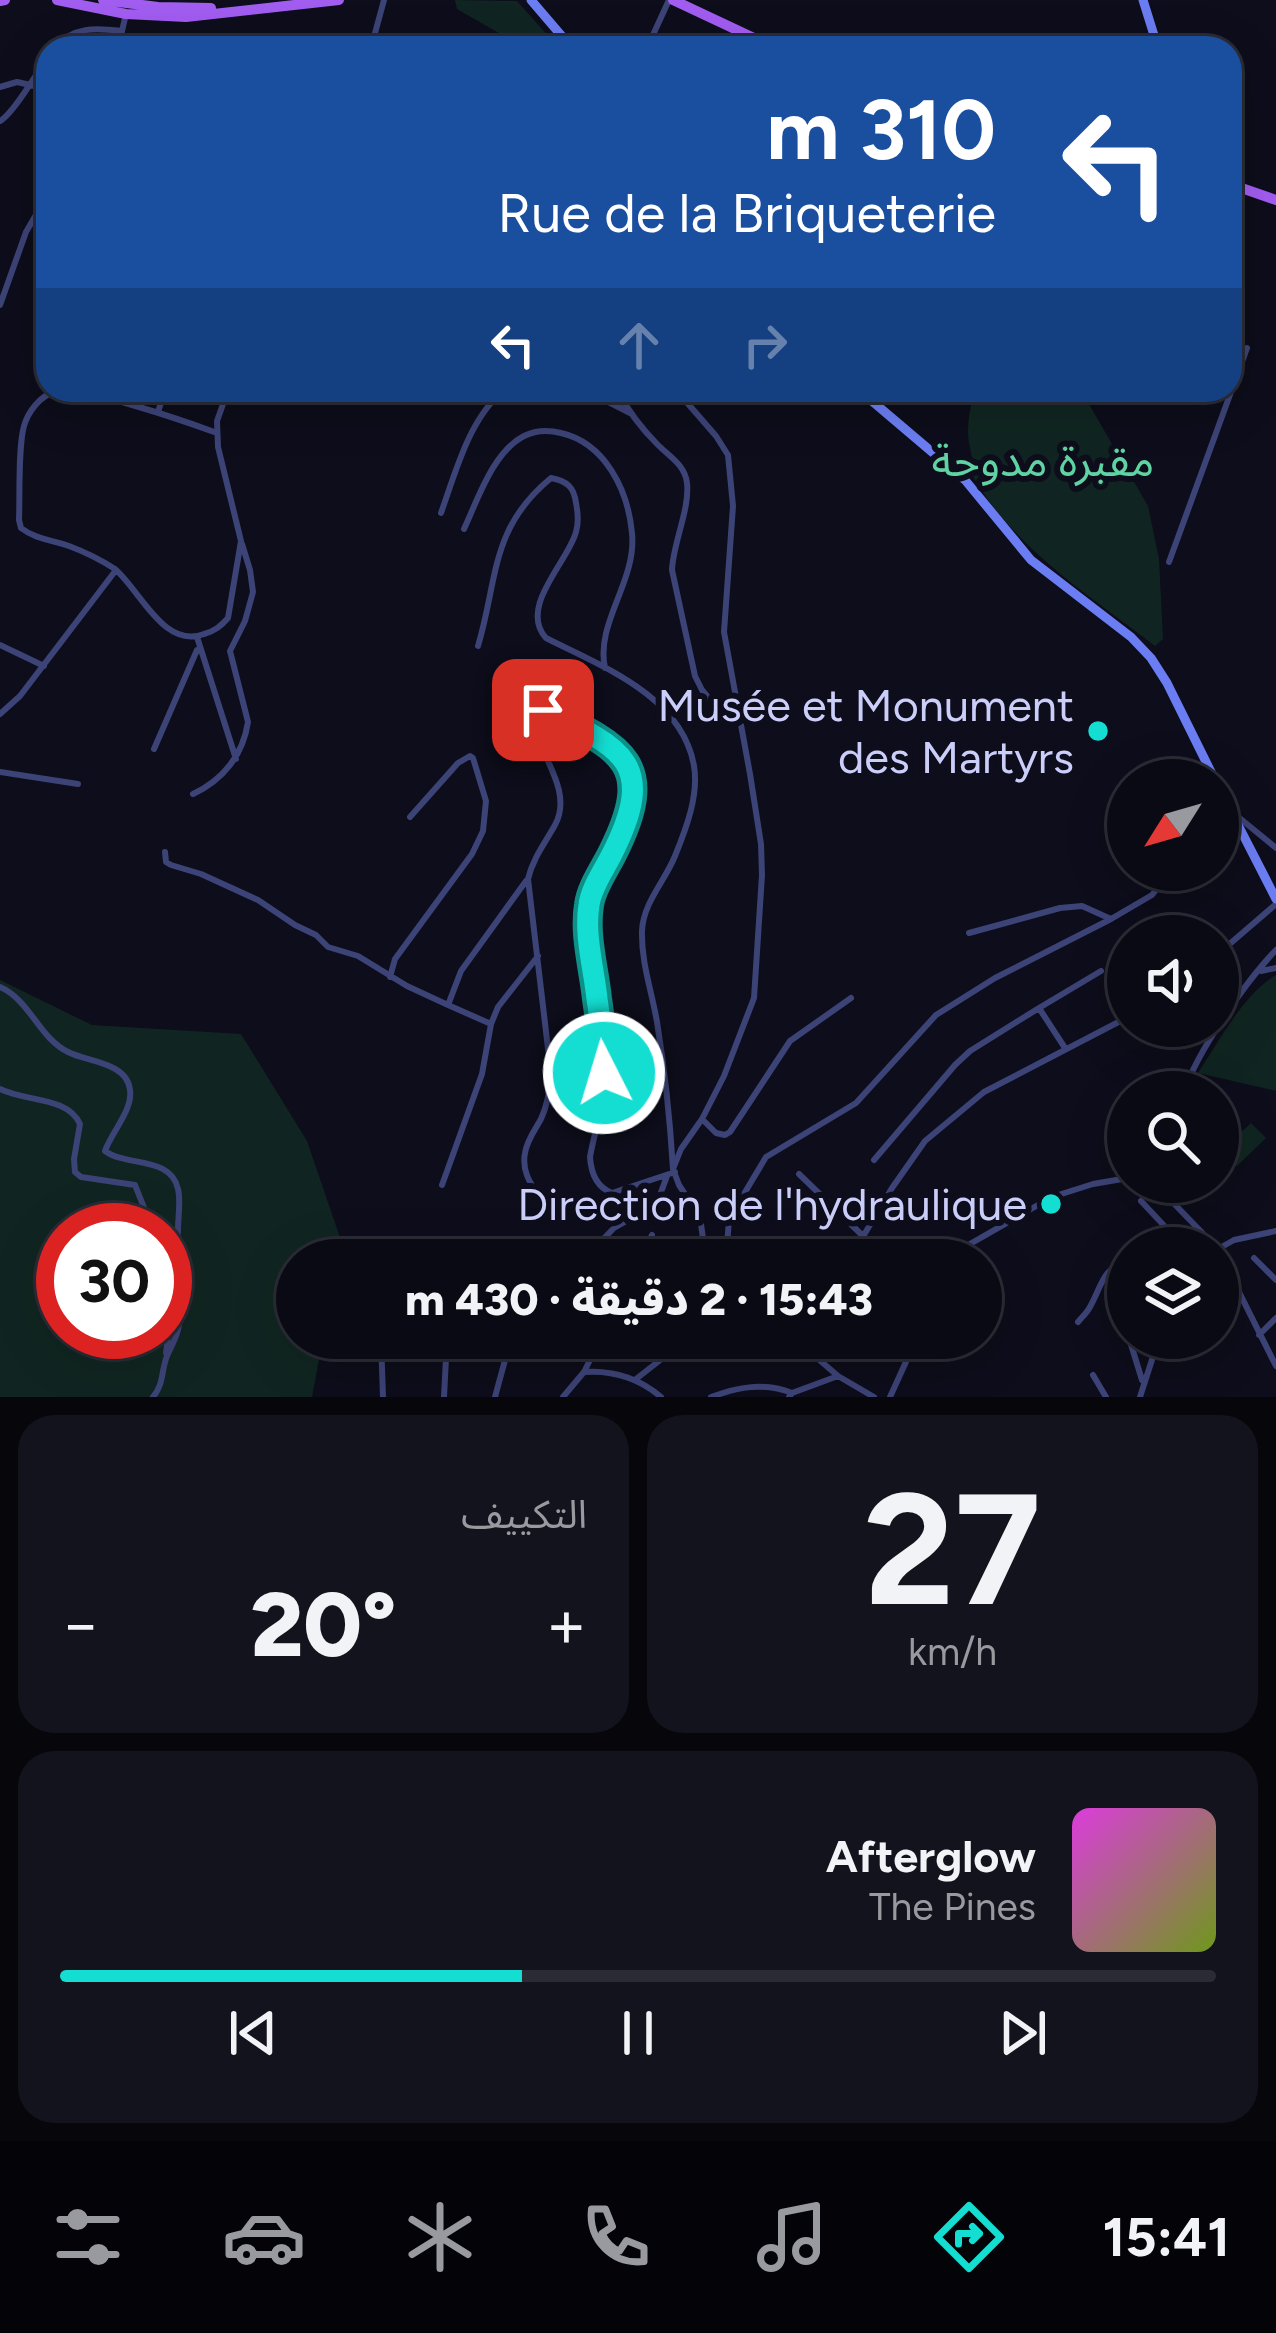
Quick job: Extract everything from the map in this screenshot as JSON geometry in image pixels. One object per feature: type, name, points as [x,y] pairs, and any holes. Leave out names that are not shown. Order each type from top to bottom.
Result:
[{"type":"main road","points":[[57,0],[126,14],[186,17],[339,0]]},
{"type":"main road","points":[[103,0],[158,8],[268,8]]},
{"type":"main road","points":[[671,0],[749,36]]},
{"type":"main road","points":[[1242,188],[1276,200]]},
{"type":"street","points":[[374,36],[384,0]]},
{"type":"street","points":[[531,0],[562,36]]},
{"type":"street","points":[[653,36],[671,0]]},
{"type":"street","points":[[1143,0],[1154,36]]},
{"type":"street","points":[[121,36],[126,14]]},
{"type":"street","points":[[68,36],[86,29],[122,32]]},
{"type":"street","points":[[0,122],[9,117],[36,74]]},
{"type":"street","points":[[0,87],[17,82],[36,86]]},
{"type":"street","points":[[0,305],[36,215]]},
{"type":"street","points":[[1242,359],[1246,348]]},
{"type":"street","points":[[39,402],[24,426],[21,528],[116,570],[171,632],[197,637],[222,625],[228,617],[241,541]]},
{"type":"street","points":[[110,402],[158,412],[217,433]]},
{"type":"street","points":[[158,412],[161,402]]},
{"type":"street","points":[[193,794],[214,784],[236,759],[248,722],[230,651],[253,592],[218,447],[217,421],[224,402]]},
{"type":"street","points":[[441,513],[460,459],[491,402]]},
{"type":"street","points":[[608,402],[635,416]]},
{"type":"street","points":[[625,402],[678,464],[687,482],[672,570],[695,676],[707,699],[740,713]]},
{"type":"street","points":[[603,1239],[651,1207],[660,1195],[724,1076],[748,1015],[756,979],[761,844],[724,632],[733,506],[728,455],[686,402]]},
{"type":"street","points":[[873,402],[965,480],[1031,560],[1131,637],[1151,658],[1204,759]]},
{"type":"street","points":[[1169,562],[1227,402]]},
{"type":"street","points":[[464,529],[502,456],[526,434],[551,431],[576,436],[593,446],[625,500],[633,536],[629,573],[602,648],[605,669]]},
{"type":"street","points":[[478,646],[501,544],[512,522],[543,485],[551,478],[560,480],[574,491],[577,530],[545,590],[538,630],[660,705],[683,737],[694,767],[694,792],[680,843],[642,924],[645,969],[664,1070],[672,1172],[700,1217],[703,1239]]},
{"type":"street","points":[[0,714],[20,696],[116,570]]},
{"type":"street","points":[[197,637],[236,759]]},
{"type":"street","points":[[0,645],[44,666]]},
{"type":"street","points":[[154,748],[199,647]]},
{"type":"street","points":[[448,1005],[461,971],[528,879],[562,807],[536,731],[543,710],[601,737],[622,758],[633,778],[625,829],[591,894],[588,918],[604,1073],[590,1166],[607,1191],[626,1190]]},
{"type":"street","points":[[390,976],[395,959],[472,854],[483,831],[486,801],[473,758],[458,763],[410,817]]},
{"type":"street","points":[[0,772],[78,784]]},
{"type":"street","points":[[1239,817],[1276,848]]},
{"type":"street","points":[[1239,830],[1276,902],[1239,935]]},
{"type":"street","points":[[164,852],[171,866],[258,900],[328,946],[358,956],[491,1024]]},
{"type":"street","points":[[528,879],[550,1091],[525,1148],[525,1176],[550,1202],[574,1208],[672,1172]]},
{"type":"street","points":[[1119,915],[1155,891]]},
{"type":"street","points":[[969,933],[1060,908],[1082,906],[1107,917]]},
{"type":"street","points":[[728,1239],[729,1219],[766,1157],[856,1103],[936,1015],[995,978],[1107,922]]},
{"type":"street","points":[[1193,1071],[1276,950]]},
{"type":"street","points":[[442,1185],[482,1074],[498,1007],[538,956]]},
{"type":"street","points":[[1257,972],[1276,968]]},
{"type":"street","points":[[874,1160],[970,1052],[1100,970]]},
{"type":"street","points":[[0,987],[16,996],[61,1048],[106,1064],[126,1078],[129,1104],[105,1151],[170,1174],[178,1189],[178,1203]]},
{"type":"street","points":[[702,1119],[716,1133],[730,1132],[790,1041],[850,998]]},
{"type":"street","points":[[1040,1008],[1066,1048]]},
{"type":"street","points":[[799,1174],[864,1237],[925,1141],[984,1093],[1107,1028]]},
{"type":"street","points":[[0,1089],[70,1109],[80,1124],[75,1172],[81,1178],[135,1184],[142,1203]]},
{"type":"street","points":[[978,1239],[1052,1196],[1107,1183]]},
{"type":"street","points":[[1143,1203],[1165,1227]]},
{"type":"street","points":[[1173,1203],[1197,1227]]},
{"type":"street","points":[[1239,1239],[1276,1231]]},
{"type":"street","points":[[650,1239],[652,1235]]},
{"type":"street","points":[[1254,1258],[1276,1280]]},
{"type":"street","points":[[1078,1322],[1107,1274]]},
{"type":"street","points":[[1239,1293],[1276,1366]]},
{"type":"street","points":[[1259,1335],[1276,1318]]},
{"type":"street","points":[[153,1397],[160,1388],[166,1359]]},
{"type":"street","points":[[381,1359],[383,1397]]},
{"type":"street","points":[[443,1397],[446,1359]]},
{"type":"street","points":[[495,1397],[505,1359]]},
{"type":"street","points":[[563,1397],[590,1359]]},
{"type":"street","points":[[636,1379],[662,1359]]},
{"type":"street","points":[[819,1359],[874,1397]]},
{"type":"street","points":[[890,1397],[907,1359]]},
{"type":"street","points":[[1135,1359],[1144,1384]]},
{"type":"street","points":[[1140,1397],[1152,1359]]},
{"type":"street","points":[[584,1372],[636,1379],[662,1397]]},
{"type":"street","points":[[1093,1375],[1106,1397]]},
{"type":"street","points":[[710,1397],[753,1386],[775,1387],[790,1395],[841,1378]]},
{"type":"street","points":[[841,1378],[845,1397]]},
{"type":"green space","points":[[455,0],[517,1],[548,36],[504,36],[457,9]]},
{"type":"green space","name":"مقبرة مدوحة","points":[[972,402],[1088,402],[1148,506],[1159,559],[1163,639],[1155,646],[1054,569],[988,500],[971,473]]},
{"type":"green space","points":[[1276,975],[1276,1091],[1239,1082],[1239,1071],[1199,1071],[1215,1047],[1239,1047],[1239,1012]]},
{"type":"green space","points":[[0,980],[92,1025],[241,1034],[307,1141],[341,1239],[276,1239],[276,1359],[319,1359],[312,1397],[0,1397]]},
{"type":"green space","points":[[1251,1123],[1266,1138],[1239,1164],[1239,1134]]},
{"type":"place","name":"Musée et Monument des Martyrs","points":[[1098,731]]},
{"type":"place","name":"Direction de l'hydraulique","points":[[1051,1204]]},
{"type":"route","points":[[543,710],[601,737],[622,758],[633,778],[625,829],[588,906],[604,1073]]}]
